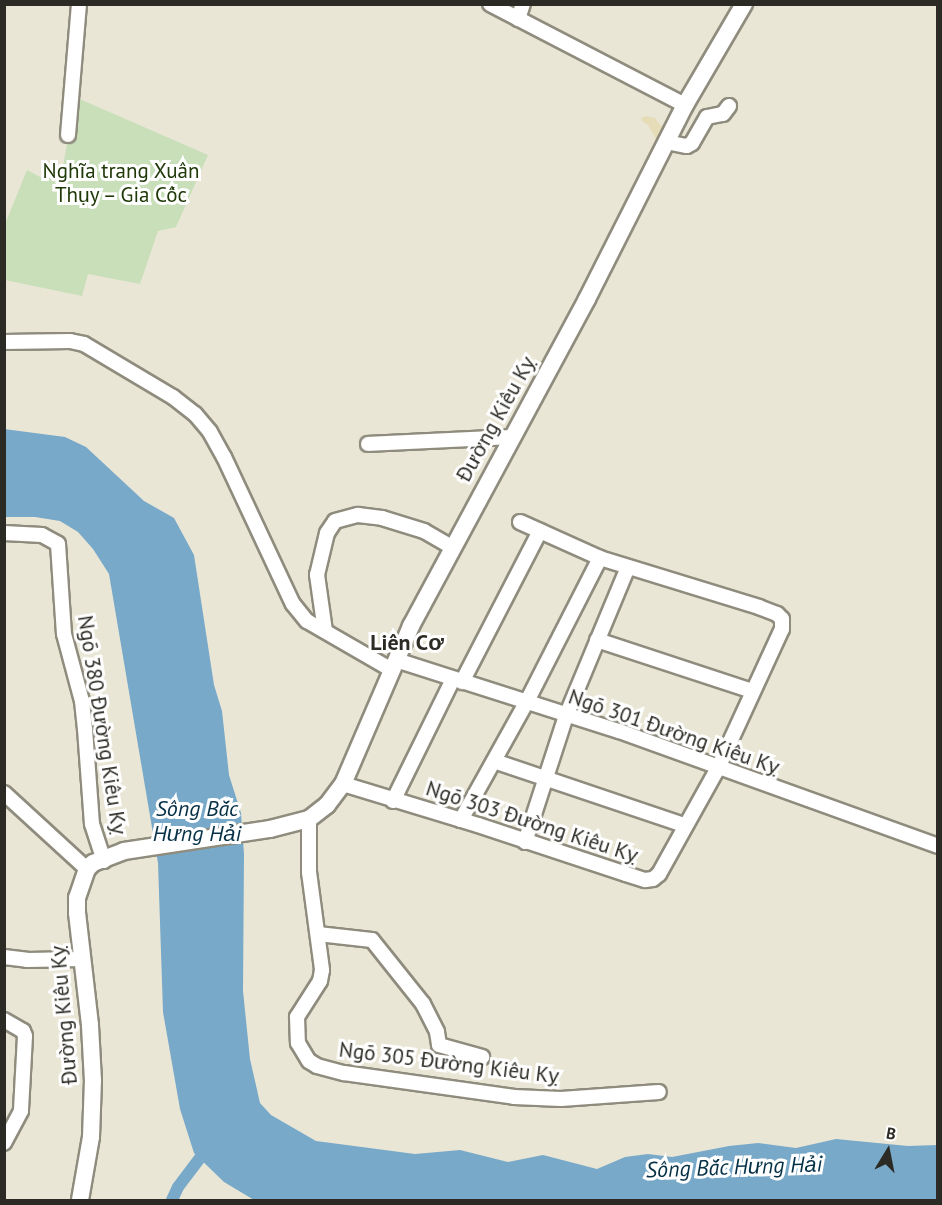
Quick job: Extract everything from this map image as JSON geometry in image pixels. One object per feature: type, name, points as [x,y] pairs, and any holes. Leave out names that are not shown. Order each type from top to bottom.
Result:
[{"type":"main road","name":"Đường Kiêu Kỵ","points":[[104,861],[124,851],[270,829],[309,819],[327,805],[343,784],[394,665],[452,547],[587,299],[666,142],[744,4]]},
{"type":"main road","points":[[87,869],[93,863],[104,861]]},
{"type":"main road","name":"Đường Kiêu Kỵ","points":[[80,1200],[91,1137],[93,1081],[90,1025],[76,898],[87,869]]},
{"type":"street","points":[[68,135],[78,4]]},
{"type":"street","points":[[490,4],[686,105]]},
{"type":"street","points":[[518,19],[523,4]]},
{"type":"street","points":[[666,142],[687,146],[692,143],[707,117],[723,114],[729,106]]},
{"type":"street","name":"Ngõ 301 Đường Kiêu Kỵ","points":[[4,342],[57,340],[84,344],[172,397],[195,414],[210,432],[224,457],[293,604],[307,621],[325,631],[394,665],[458,680],[619,731],[938,846]]},
{"type":"street","points":[[368,444],[512,437]]},
{"type":"street","points":[[325,631],[317,575],[327,533],[335,521],[358,515],[382,518],[424,531],[452,547]]},
{"type":"street","points":[[520,522],[600,558],[628,567],[566,716],[525,842]]},
{"type":"street","points":[[393,801],[540,531]]},
{"type":"street","name":"Ngõ 380 Đường Kiêu Kỵ","points":[[4,533],[42,535],[57,544],[64,634],[82,701],[89,807],[104,861]]},
{"type":"street","points":[[461,820],[526,703],[600,558]]},
{"type":"street","name":"Ngõ 303 Đường Kiêu Kỵ","points":[[343,784],[645,880],[656,877],[668,869],[684,825],[718,768],[782,629],[782,619],[777,614],[628,567]]},
{"type":"street","points":[[597,639],[752,692]]},
{"type":"street","points":[[494,760],[684,825]]},
{"type":"street","points":[[4,793],[87,869]]},
{"type":"street","name":"Ngõ 305 Đường Kiêu Kỵ","points":[[309,819],[309,872],[322,970],[320,981],[297,1017],[296,1034],[302,1052],[317,1066],[344,1073],[514,1097],[561,1099],[659,1092]]},
{"type":"street","points":[[318,934],[372,940],[423,1004],[437,1032],[439,1045],[482,1057]]},
{"type":"street","points":[[4,957],[27,960],[83,959]]},
{"type":"street","points":[[4,1020],[24,1031],[25,1036],[21,1111],[4,1143]]},
{"type":"green space","name":"Nghĩa trang Xuân Thụy – Gia Cốc","points":[[75,97],[208,155],[176,227],[158,231],[140,284],[88,274],[82,296],[5,280],[5,224],[27,170],[42,178],[61,178]]},
{"type":"sand","points":[[646,116],[655,118],[661,126],[671,122],[658,143],[648,125],[642,121],[641,118]]},
{"type":"water","name":"Sông Bắc Hưng Hải","points":[[4,429],[65,437],[86,447],[144,501],[174,518],[194,555],[214,685],[222,711],[229,775],[241,813],[244,854],[243,991],[250,1059],[260,1103],[271,1115],[316,1141],[415,1154],[460,1150],[508,1162],[543,1155],[597,1169],[625,1157],[648,1154],[672,1157],[758,1143],[796,1148],[836,1139],[908,1146],[937,1145],[937,1200],[254,1200],[224,1182],[194,1153],[180,1109],[163,1012],[158,863],[109,574],[93,549],[78,532],[60,521],[35,517],[5,517]]},
{"type":"waterway","points":[[172,1200],[178,1187],[209,1146]]},
{"type":"district","name":"Liên Cơ","points":[[407,643]]}]
